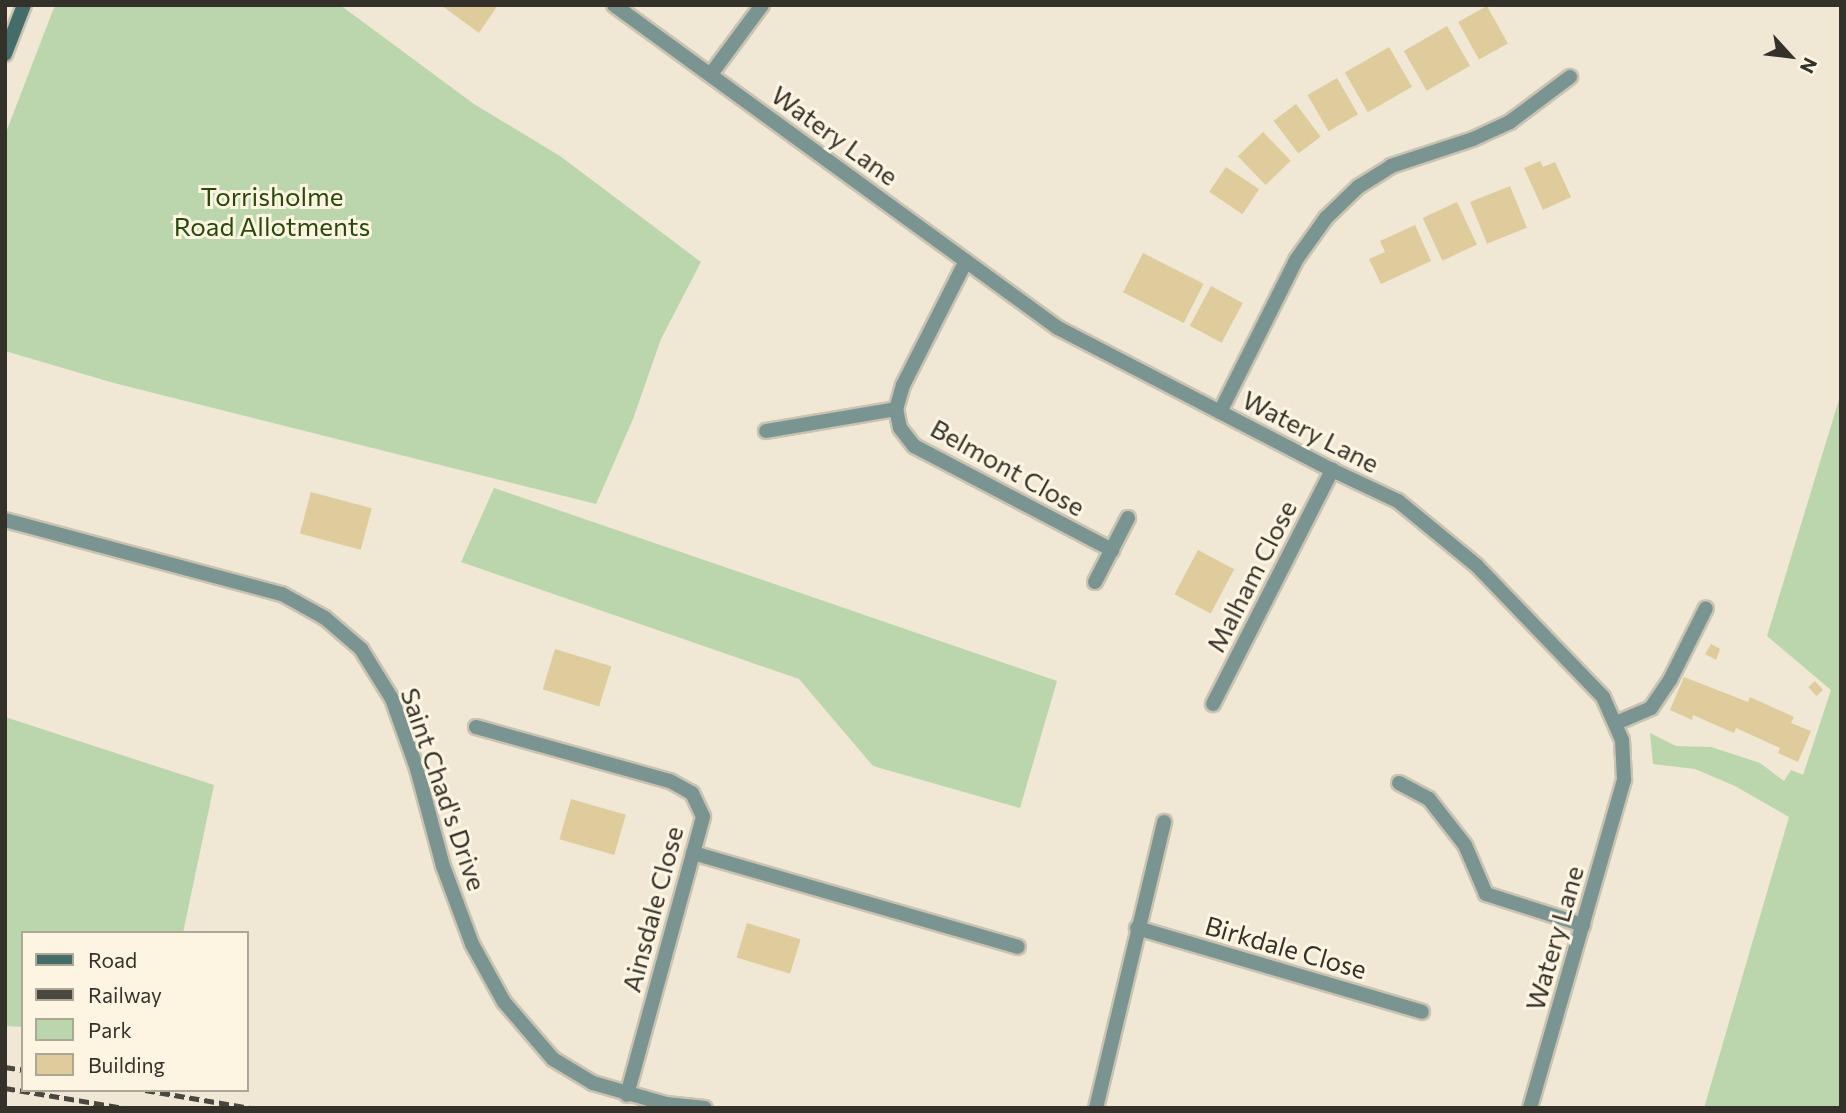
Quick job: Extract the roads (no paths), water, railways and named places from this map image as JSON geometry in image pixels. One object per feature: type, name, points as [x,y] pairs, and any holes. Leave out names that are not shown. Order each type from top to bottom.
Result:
[{"type":"main road","points":[[5,54],[24,5]]},
{"type":"street","name":"Watery Lane","points":[[614,5],[1058,328],[1332,470],[1398,501],[1477,566],[1603,697],[1622,740],[1624,780],[1530,1108]]},
{"type":"street","points":[[711,74],[762,5]]},
{"type":"street","points":[[1220,412],[1296,260],[1326,218],[1358,187],[1391,166],[1473,139],[1510,122],[1570,77]]},
{"type":"street","points":[[766,430],[896,409],[903,385],[966,261]]},
{"type":"street","name":"Belmont Close","points":[[896,409],[900,428],[914,446],[1112,550]]},
{"type":"street","name":"Malham Close","points":[[1213,704],[1332,470]]},
{"type":"street","points":[[1095,582],[1129,518]]},
{"type":"street","name":"Saint Chad's Drive","points":[[5,520],[282,594],[326,618],[360,649],[392,699],[416,769],[443,866],[472,944],[504,1002],[552,1059],[593,1083],[626,1095],[666,1104],[705,1108]]},
{"type":"street","points":[[1616,723],[1651,708],[1670,680],[1706,608]]},
{"type":"street","name":"Ainsdale Close","points":[[476,727],[670,781],[692,793],[703,817],[626,1095]]},
{"type":"street","points":[[1399,783],[1429,799],[1465,845],[1486,894],[1583,925]]},
{"type":"street","points":[[1096,1108],[1164,822]]},
{"type":"street","points":[[693,853],[1018,947]]},
{"type":"street","name":"Birkdale Close","points":[[1137,928],[1422,1012]]},
{"type":"railway","points":[[5,1067],[21,1070]]},
{"type":"railway","points":[[5,1088],[21,1091]]},
{"type":"railway","points":[[29,1092],[125,1108]]},
{"type":"railway","points":[[157,1092],[250,1108]]},
{"type":"park label","name":"Torrisholme Road Allotments","points":[[272,211]]}]
